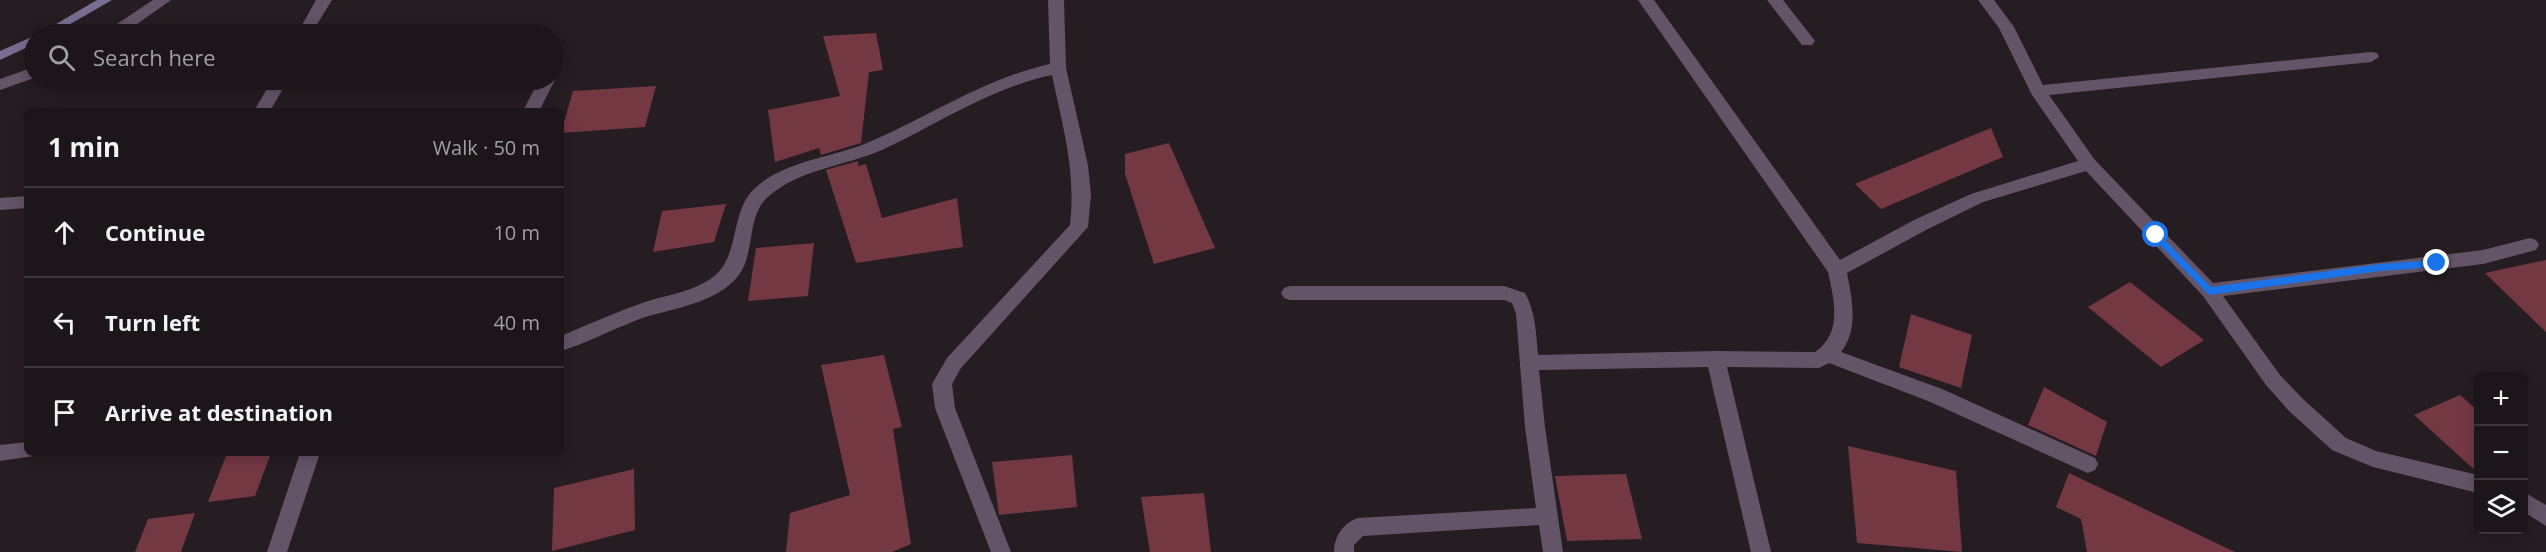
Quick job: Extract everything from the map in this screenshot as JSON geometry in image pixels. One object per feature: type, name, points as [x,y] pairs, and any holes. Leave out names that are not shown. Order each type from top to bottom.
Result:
[{"type":"street","points":[[128,24],[163,0]]},
{"type":"street","points":[[309,24],[324,0]]},
{"type":"street","points":[[1001,552],[945,408],[942,384],[954,363],[980,332],[1079,227],[1082,195],[1080,165],[1058,68],[1056,0]]},
{"type":"street","points":[[1530,363],[1716,359],[1819,360],[1829,355],[1839,344],[1846,315],[1837,270],[1646,0]]},
{"type":"street","points":[[1775,0],[1807,41]]},
{"type":"street","points":[[1986,0],[2006,27],[2021,53],[2038,92],[2089,164],[2209,291],[2273,380],[2339,444],[2373,459],[2474,483]]},
{"type":"street","points":[[2038,92],[2371,57]]},
{"type":"street","points":[[564,343],[642,310],[690,297],[726,277],[738,260],[750,207],[761,193],[777,183],[802,171],[874,146],[1029,72],[1058,68]]},
{"type":"street","points":[[0,85],[24,76]]},
{"type":"street","points":[[264,108],[274,90]]},
{"type":"street","points":[[533,108],[542,90]]},
{"type":"street","points":[[1837,270],[1920,225],[1977,198],[2089,164]]},
{"type":"street","points":[[0,204],[24,202]]},
{"type":"street","points":[[2209,291],[2483,257],[2530,245]]},
{"type":"street","points":[[1290,293],[1492,293],[1519,298],[1525,314],[1535,427],[1553,552]]},
{"type":"street","points":[[1829,355],[1935,395],[2088,464]]},
{"type":"street","points":[[1716,359],[1761,552]]},
{"type":"street","points":[[0,453],[24,450]]},
{"type":"street","points":[[277,552],[309,456]]},
{"type":"street","points":[[2528,504],[2546,517]]},
{"type":"street","points":[[1344,552],[1344,542],[1358,527],[1547,516]]},
{"type":"building","points":[[876,33],[883,70],[869,72],[861,143],[821,155],[819,148],[775,162],[768,110],[840,96],[823,36]]},
{"type":"building","points":[[656,86],[645,127],[564,133],[564,122],[573,91]]},
{"type":"building","points":[[1991,128],[2003,157],[1881,209],[1855,184]]},
{"type":"building","points":[[1169,143],[1215,248],[1154,264],[1125,174],[1125,154]]},
{"type":"building","points":[[858,161],[858,166],[866,164],[882,218],[957,198],[963,247],[856,263],[826,170]]},
{"type":"building","points":[[726,204],[714,242],[653,252],[662,211]]},
{"type":"building","points":[[814,243],[808,296],[748,301],[756,248]]},
{"type":"building","points":[[2546,260],[2546,332],[2485,273]]},
{"type":"building","points":[[2130,282],[2204,340],[2161,367],[2088,307]]},
{"type":"building","points":[[1911,314],[1972,335],[1961,388],[1899,367]]},
{"type":"building","points":[[884,355],[902,427],[893,429],[911,544],[892,552],[786,552],[790,513],[850,495],[821,365]]},
{"type":"building","points":[[2044,387],[2107,422],[2096,456],[2028,425]]},
{"type":"building","points":[[2460,395],[2474,407],[2474,469],[2414,415]]},
{"type":"building","points":[[1848,446],[1956,471],[1962,552],[1857,543]]},
{"type":"building","points":[[1072,455],[1077,507],[999,515],[992,462]]},
{"type":"building","points":[[226,456],[270,456],[255,496],[208,502]]},
{"type":"building","points":[[634,469],[635,530],[552,551],[554,488]]},
{"type":"building","points":[[2069,473],[2235,552],[2087,552],[2081,519],[2056,507]]},
{"type":"building","points":[[1626,474],[1642,539],[1567,541],[1555,476]]},
{"type":"building","points":[[1204,493],[1211,552],[1150,552],[1141,497]]},
{"type":"building","points":[[195,513],[181,552],[135,552],[148,519]]},
{"type":"waterway","points":[[63,24],[106,0]]},
{"type":"waterway","points":[[0,56],[24,45]]},
{"type":"route","points":[[2156,235],[2209,291],[2380,268],[2437,263]]}]
